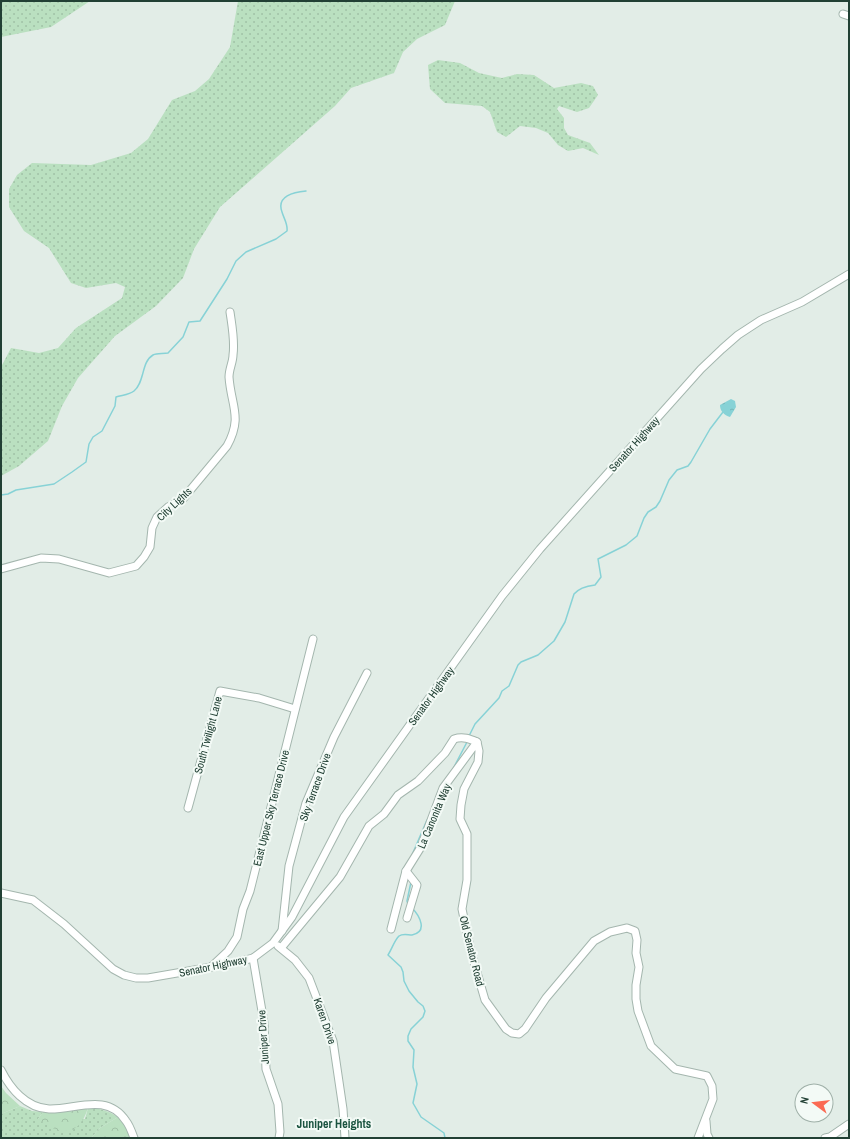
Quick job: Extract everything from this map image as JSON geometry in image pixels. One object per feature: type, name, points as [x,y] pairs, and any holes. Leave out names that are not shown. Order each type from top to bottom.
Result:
[{"type":"street","name":"Senator Highway","points":[[1,893],[33,900],[64,924],[113,969],[124,975],[136,978],[148,978],[253,958],[273,943],[282,933],[292,917],[344,817],[502,596],[540,550],[701,369],[722,349],[738,335],[761,320],[802,302],[849,274]]},
{"type":"street","name":"City Lights","points":[[1,569],[41,558],[59,559],[109,572],[136,566],[144,558],[150,547],[152,528],[157,517],[168,507],[182,500],[227,446],[233,436],[236,424],[229,375],[234,349],[230,312]]},
{"type":"street","name":"East Upper Sky Terrace Drive","points":[[211,967],[228,951],[237,937],[243,908],[250,891],[313,639]]},
{"type":"street","name":"Sky Terrace Drive","points":[[282,933],[290,866],[306,803],[334,737],[367,673]]},
{"type":"street","name":"South Twilight Lane","points":[[188,808],[220,691],[258,698],[295,709]]},
{"type":"street","points":[[281,948],[340,877],[369,826],[384,814],[398,795],[418,781],[445,754],[454,739],[468,738],[477,742]]},
{"type":"street","name":"La Canonita Way","points":[[391,929],[406,871],[422,847],[444,788],[477,742]]},
{"type":"street","name":"Old Senator Road","points":[[477,742],[479,751],[478,762],[464,789],[461,805],[460,819],[467,834],[467,880],[462,909],[471,952],[486,1000],[506,1028],[512,1033],[519,1034],[525,1029],[546,998],[594,941],[610,932],[628,928],[635,931],[637,940],[636,953],[639,967],[636,985],[636,999],[638,1011],[651,1046],[674,1069],[707,1076],[712,1086],[713,1099],[698,1138]]},
{"type":"street","points":[[406,871],[417,885],[407,918]]},
{"type":"street","name":"Karen Drive","points":[[273,943],[295,960],[309,978],[333,1041],[343,1109],[345,1138]]},
{"type":"street","name":"Juniper Drive","points":[[253,958],[264,1023],[266,1069],[278,1104],[279,1138]]},
{"type":"street","points":[[1,1070],[8,1083],[18,1095],[42,1108],[63,1108],[85,1104],[97,1104],[114,1109],[126,1121],[134,1138]]},
{"type":"street","points":[[705,1118],[709,1138]]},
{"type":"street","points":[[825,1138],[830,1137],[849,1124]]},
{"type":"green space","points":[[1,1],[90,1],[51,27],[1,37]]},
{"type":"green space","points":[[238,1],[455,1],[445,25],[417,39],[403,52],[394,73],[351,88],[335,106],[220,207],[194,249],[183,278],[156,306],[115,336],[78,378],[62,406],[48,441],[19,466],[1,476],[1,367],[11,348],[39,353],[58,348],[76,328],[122,298],[125,287],[116,283],[86,288],[71,283],[49,248],[24,231],[9,207],[9,189],[17,175],[32,163],[91,165],[131,153],[148,139],[172,100],[195,91],[209,79],[230,47]]},
{"type":"green space","points":[[438,60],[460,63],[479,73],[502,78],[517,74],[534,75],[554,88],[581,83],[593,86],[598,95],[589,108],[577,112],[559,106],[557,109],[564,118],[564,128],[568,135],[590,143],[599,155],[583,148],[568,151],[558,145],[548,133],[536,128],[520,126],[506,137],[497,132],[490,112],[482,106],[445,103],[430,89],[428,65]]},
{"type":"green space","points":[[1,1086],[20,1106],[1,1114]]},
{"type":"green space","points":[[20,1106],[32,1111],[43,1112],[38,1119],[85,1119],[88,1108],[104,1110],[118,1117],[100,1128],[91,1138],[1,1138],[1,1114]]},
{"type":"green space","points":[[80,1108],[88,1108],[79,1124],[74,1129],[68,1131],[54,1129],[38,1119],[43,1112],[67,1112]]},
{"type":"green space","points":[[118,1117],[126,1127],[131,1138],[91,1138],[100,1128]]},
{"type":"water","points":[[731,399],[735,401],[736,407],[730,417],[723,412],[720,405]]},
{"type":"waterway","points":[[1,495],[8,494],[16,490],[54,484],[86,462],[89,444],[93,437],[102,431],[115,406],[116,397],[134,391],[140,383],[149,358],[155,354],[168,353],[183,337],[189,322],[200,321],[227,279],[236,261],[246,252],[276,239],[287,231],[281,207],[282,202],[287,196],[296,192],[306,191]]},
{"type":"waterway","points":[[469,736],[475,724],[499,698],[502,691],[509,686],[518,665],[521,662],[538,655],[554,641],[565,622],[574,594],[578,590],[595,585],[601,577],[598,559],[626,545],[637,536],[644,518],[660,501],[669,480],[677,470],[688,466],[710,429],[723,412]]},
{"type":"waterway","points":[[453,769],[467,742]]},
{"type":"waterway","points":[[412,855],[427,820]]},
{"type":"waterway","points":[[408,904],[407,901],[411,882]]},
{"type":"waterway","points":[[412,908],[420,919],[420,931],[412,935],[404,934],[399,936],[388,955],[401,967],[404,981],[409,991],[423,1006],[425,1011],[423,1017],[411,1029],[408,1036],[408,1041],[414,1050],[413,1067],[417,1084],[413,1103],[421,1117],[444,1133],[445,1138]]},
{"type":"district","name":"Juniper Heights","points":[[334,1124]]}]
